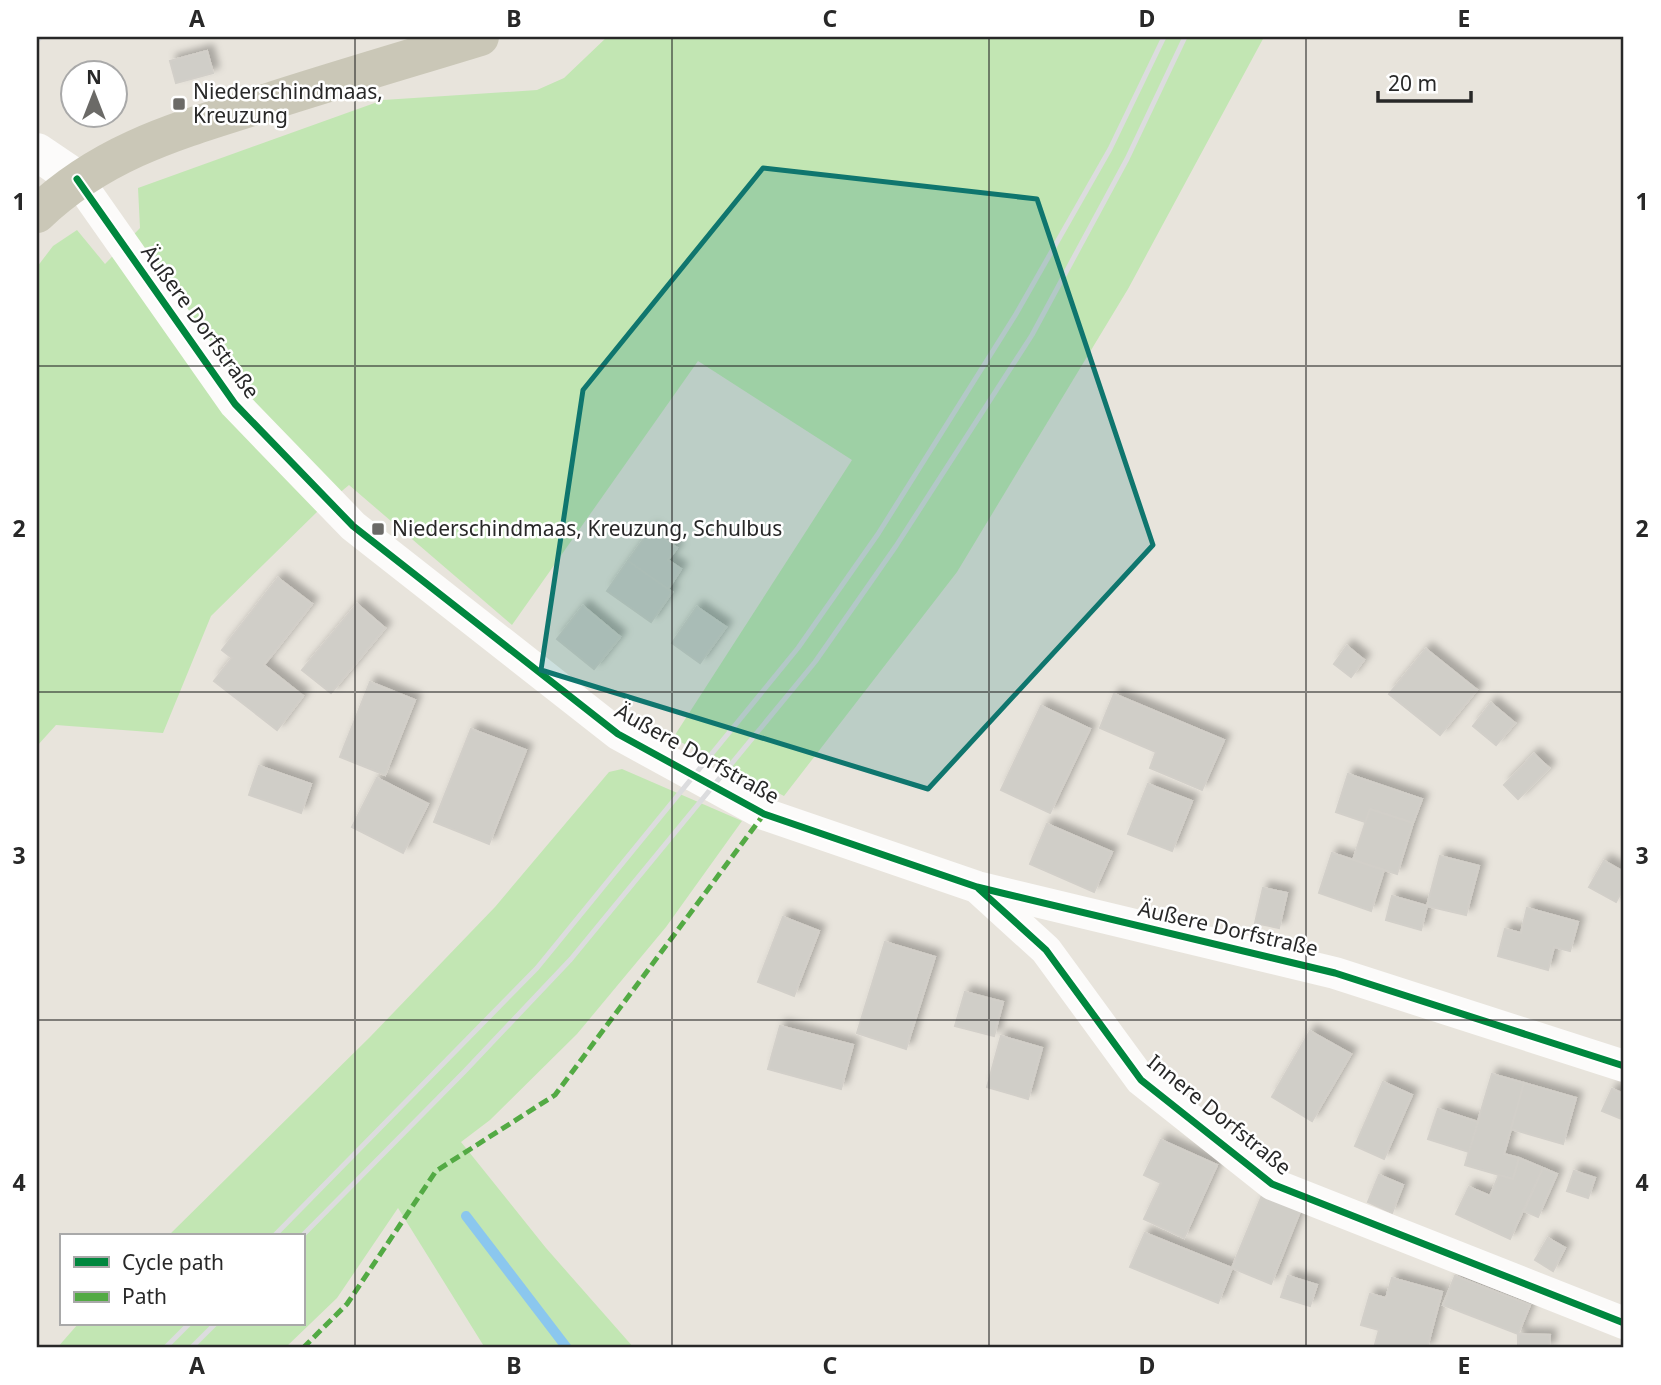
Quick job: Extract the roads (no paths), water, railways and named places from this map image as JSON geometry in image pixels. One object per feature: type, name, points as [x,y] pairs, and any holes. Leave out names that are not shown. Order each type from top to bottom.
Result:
[{"type":"main road","points":[[37,214],[77,179],[135,147],[310,88],[480,37]]},
{"type":"main road","points":[[37,152],[77,179]]},
{"type":"street","name":"Äußere Dorfstraße","points":[[77,179],[235,404],[353,526],[618,734],[764,814],[977,887],[1335,973],[1624,1066]]},
{"type":"street","name":"Innere Dorfstraße","points":[[977,887],[1046,950],[1141,1080],[1272,1184],[1624,1323]]},
{"type":"waterway","points":[[466,1216],[567,1348]]},
{"type":"railway","points":[[37,41],[41,37]]},
{"type":"railway","points":[[276,1234],[537,968],[798,648],[878,534],[1016,314],[1110,149],[1164,37]]},
{"type":"railway","points":[[304,1234],[571,959],[815,662],[896,546],[1032,335],[1127,159],[1185,37]]},
{"type":"railway","points":[[165,1348],[187,1326]]},
{"type":"railway","points":[[191,1348],[213,1326]]},
{"type":"place","name":"Niederschindmaas, Kreuzung","points":[[179,104]]},
{"type":"place","name":"Niederschindmaas, Kreuzung, Schulbus","points":[[378,529]]}]
